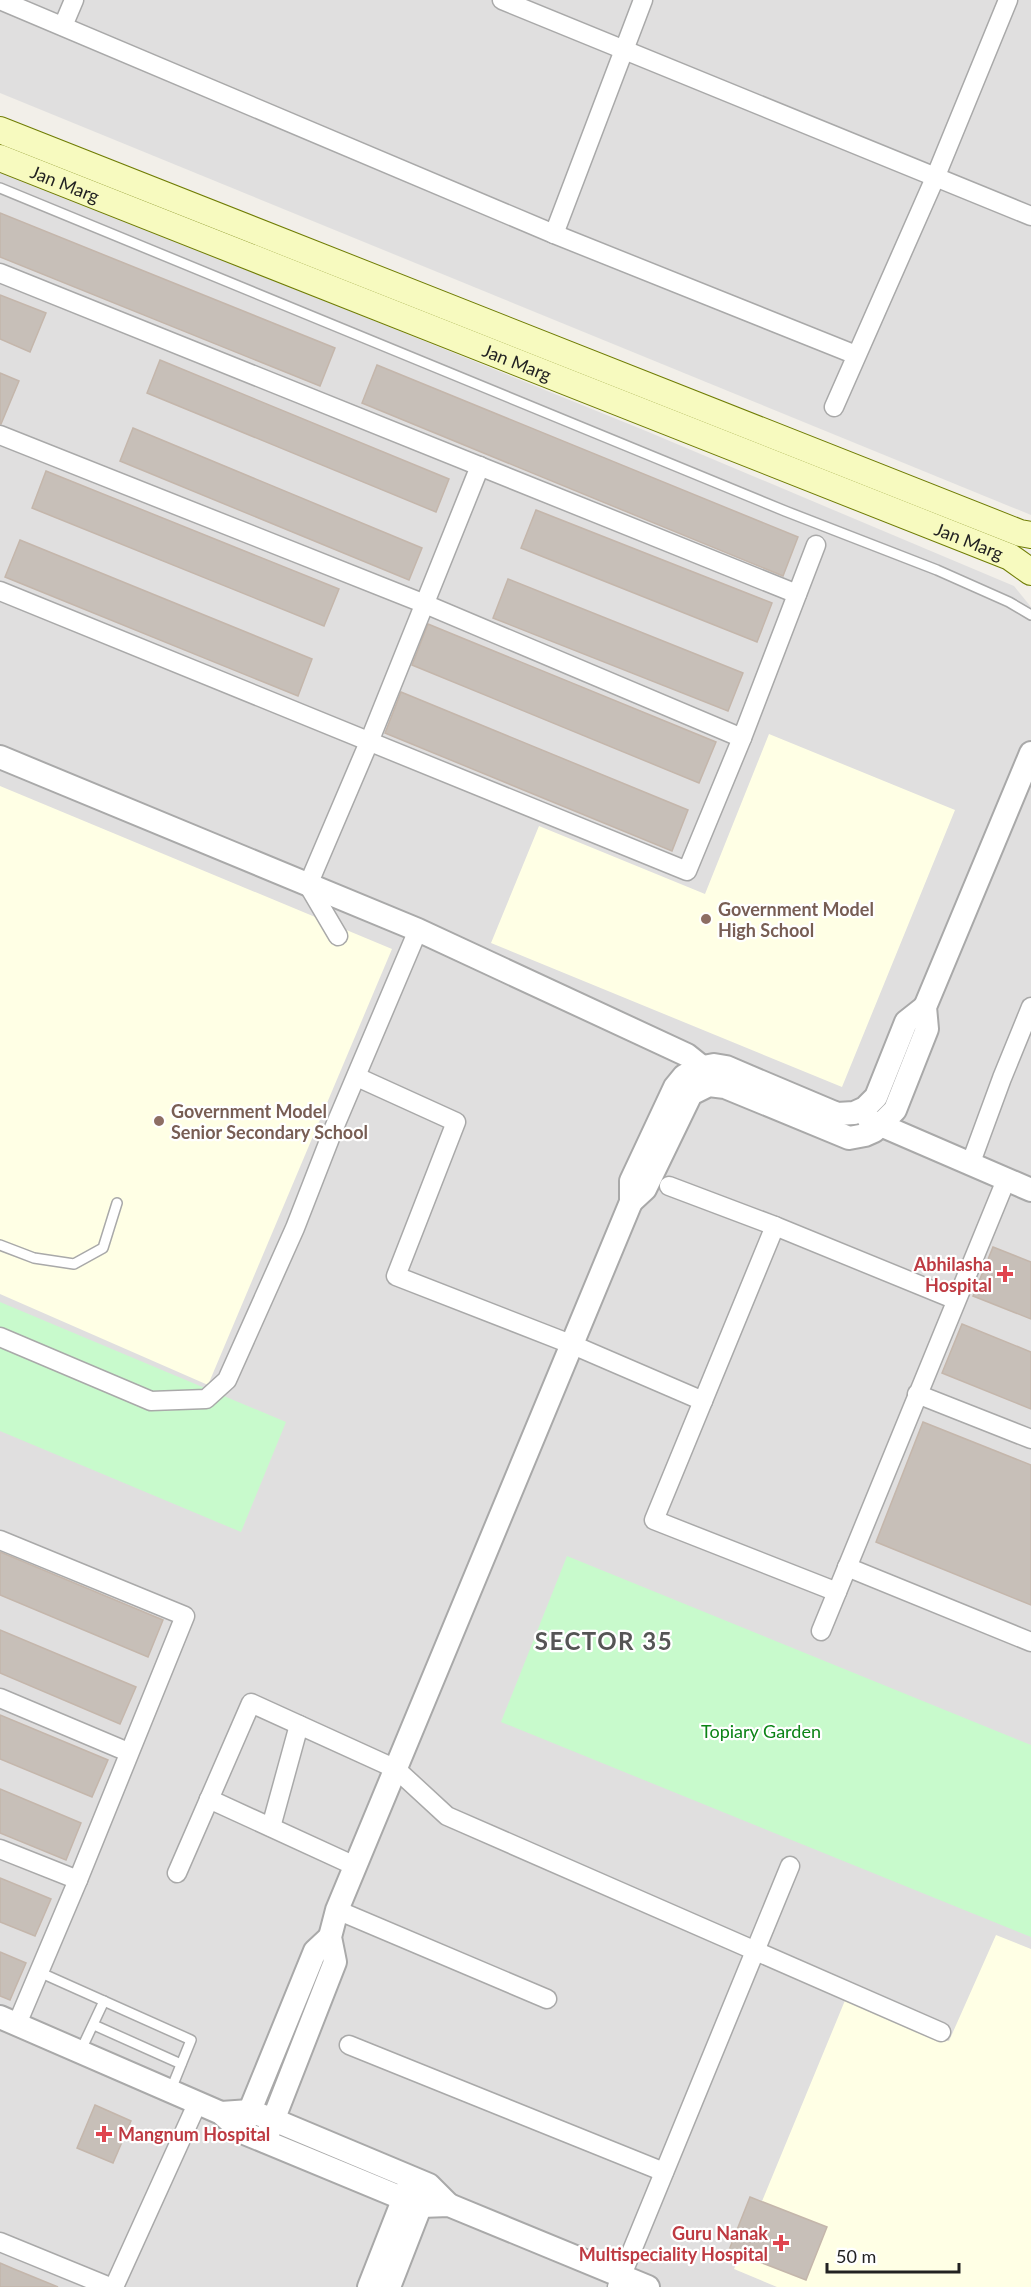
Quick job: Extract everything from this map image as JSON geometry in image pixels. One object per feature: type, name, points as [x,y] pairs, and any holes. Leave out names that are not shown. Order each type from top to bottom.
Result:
[{"type":"main road","name":"Jan Marg","points":[[0,130],[998,524],[1031,535]]},
{"type":"main road","name":"Jan Marg","points":[[0,158],[1010,557],[1031,572]]},
{"type":"street","points":[[0,0],[554,234],[856,355]]},
{"type":"street","points":[[63,26],[74,0]]},
{"type":"street","points":[[502,0],[1031,216]]},
{"type":"street","points":[[554,234],[643,0]]},
{"type":"street","points":[[834,407],[935,178],[1008,0]]},
{"type":"street","points":[[0,273],[797,594]]},
{"type":"street","points":[[0,435],[425,604],[742,738]]},
{"type":"street","points":[[308,885],[369,742],[480,466]]},
{"type":"street","points":[[0,591],[687,871],[742,738],[816,545]]},
{"type":"street","points":[[0,757],[418,930],[687,1055],[706,1076],[725,1087],[849,1138],[865,1135],[880,1126],[895,1110],[927,1029],[925,1007],[1031,753]]},
{"type":"street","points":[[308,885],[338,936]]},
{"type":"street","points":[[0,1336],[151,1401],[206,1399],[226,1380],[295,1228],[418,930]]},
{"type":"street","points":[[265,2141],[335,1962],[330,1937],[337,1910],[631,1202],[631,1181],[675,1087],[684,1076],[706,1076],[726,1067],[837,1114],[854,1113],[865,1108],[876,1097],[906,1022],[925,1007]]},
{"type":"street","points":[[970,1166],[1031,1007]]},
{"type":"street","points":[[357,1077],[456,1122],[396,1276],[573,1345],[703,1401]]},
{"type":"street","points":[[854,1113],[970,1166],[1031,1190]]},
{"type":"street","points":[[821,1631],[1006,1180]]},
{"type":"street","points":[[669,1186],[775,1226],[956,1300]]},
{"type":"street","points":[[775,1226],[654,1520],[837,1592]]},
{"type":"street","points":[[917,1394],[1031,1439]]},
{"type":"street","points":[[0,1540],[185,1616],[39,1972],[9,2021],[221,2113],[246,2122],[274,2120],[416,2192]]},
{"type":"street","points":[[847,1567],[1031,1642]]},
{"type":"street","points":[[0,1698],[128,1752]]},
{"type":"street","points":[[177,1873],[251,1703],[396,1770],[447,1816],[941,2032]]},
{"type":"street","points":[[271,1827],[299,1725]]},
{"type":"street","points":[[209,1799],[355,1866]]},
{"type":"street","points":[[0,1849],[78,1880]]},
{"type":"street","points":[[619,2282],[790,1866]]},
{"type":"street","points":[[337,1910],[547,1999]]},
{"type":"street","points":[[246,2122],[315,1951],[330,1937]]},
{"type":"street","points":[[349,2045],[664,2172]]},
{"type":"street","points":[[0,2242],[112,2287],[197,2104]]},
{"type":"street","points":[[246,2122],[265,2141],[416,2192],[619,2282],[648,2287]]},
{"type":"street","points":[[369,2287],[416,2192]]},
{"type":"street","points":[[389,2287],[416,2192]]},
{"type":"lane","points":[[0,188],[785,511],[937,570],[1009,602],[1031,615]]},
{"type":"lane","points":[[0,1245],[34,1258],[74,1263],[103,1248],[117,1203]]},
{"type":"lane","points":[[39,1972],[191,2040],[170,2092]]},
{"type":"lane","points":[[80,2052],[104,2001]]},
{"type":"lane","points":[[94,2025],[181,2064]]},
{"type":"shaded area","points":[[0,0],[1031,0],[1031,515],[0,93]]},
{"type":"shaded area","points":[[0,169],[646,431],[1014,586],[1031,607],[1031,2287],[0,2287]]},
{"type":"shaded area","name":"Government Model High School","points":[[769,734],[955,810],[842,1087],[491,943],[539,826],[705,894]]},
{"type":"shaded area","name":"Government Model Senior Secondary School","points":[[0,786],[392,949],[208,1385],[0,1294]]},
{"type":"shaded area","points":[[996,1935],[1031,1949],[1031,2287],[777,2287],[734,2269],[846,1998],[949,2041]]},
{"type":"green space","points":[[0,1302],[286,1422],[241,1532],[0,1431]]},
{"type":"green space","name":"Topiary Garden","points":[[567,1556],[1031,1745],[1031,1937],[501,1722]]},
{"type":"building","points":[[0,213],[335,348],[320,386],[0,257]]},
{"type":"building","points":[[0,295],[46,313],[30,352],[0,339]]},
{"type":"building","points":[[160,360],[449,479],[436,512],[147,393]]},
{"type":"building","points":[[377,365],[798,537],[783,576],[362,403]]},
{"type":"building","points":[[0,373],[19,381],[1,424],[0,424]]},
{"type":"building","points":[[133,428],[422,548],[409,580],[120,461]]},
{"type":"building","points":[[46,471],[339,589],[324,626],[32,508]]},
{"type":"building","points":[[536,510],[772,603],[757,642],[521,548]]},
{"type":"building","points":[[20,540],[312,659],[298,696],[5,577]]},
{"type":"building","points":[[508,579],[743,673],[728,711],[493,618]]},
{"type":"building","points":[[428,624],[716,742],[699,783],[412,665]]},
{"type":"building","points":[[401,692],[688,810],[672,851],[385,733]]},
{"type":"building","points":[[993,1247],[1031,1262],[1031,1319],[973,1296]]},
{"type":"building","points":[[962,1324],[1031,1352],[1031,1409],[942,1373]]},
{"type":"building","points":[[923,1422],[1031,1465],[1031,1605],[876,1542]]},
{"type":"building","points":[[0,1552],[163,1620],[148,1657],[0,1595]]},
{"type":"building","points":[[0,1630],[136,1687],[120,1724],[0,1673]]},
{"type":"building","points":[[0,1715],[108,1760],[92,1797],[0,1759]]},
{"type":"building","points":[[0,1789],[81,1823],[66,1860],[0,1833]]},
{"type":"building","points":[[0,1878],[51,1899],[35,1936],[0,1922]]},
{"type":"building","points":[[0,1952],[26,1963],[10,2000],[0,1996]]},
{"type":"building","points":[[95,2105],[131,2121],[113,2163],[77,2148]]},
{"type":"building","points":[[750,2197],[827,2227],[806,2280],[729,2250]]},
{"type":"building","points":[[0,2263],[14,2269],[58,2287],[0,2287]]},
{"type":"place","name":"Government Model High School","points":[[706,919]]},
{"type":"place","name":"Government Model Senior Secondary School","points":[[159,1121]]},
{"type":"place","name":"Abhilasha Hospital","points":[[1005,1274]]},
{"type":"place","name":"Mangnum Hospital","points":[[104,2134]]},
{"type":"place","name":"Guru Nanak Multispeciality Hospital","points":[[781,2243]]},
{"type":"district","name":"SECTOR 35","points":[[604,1640]]}]
